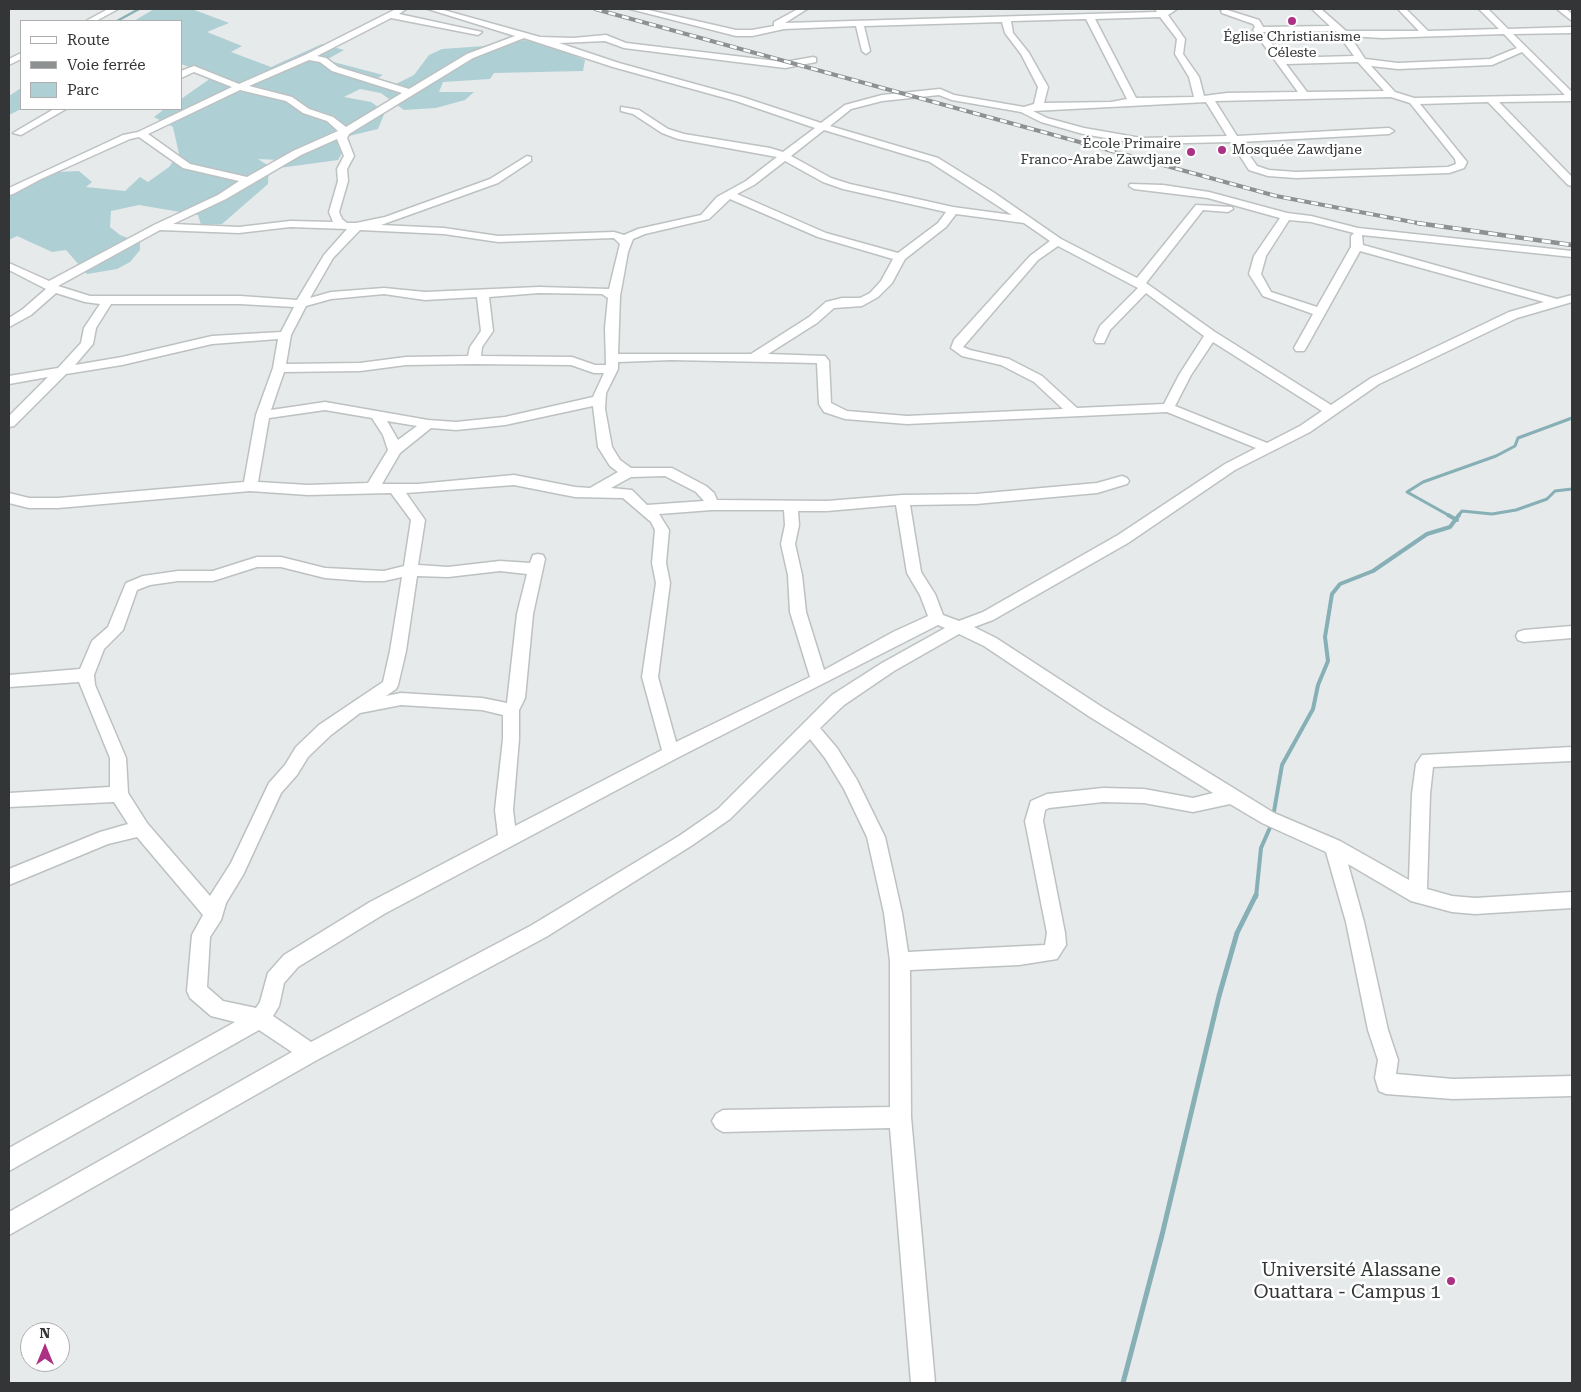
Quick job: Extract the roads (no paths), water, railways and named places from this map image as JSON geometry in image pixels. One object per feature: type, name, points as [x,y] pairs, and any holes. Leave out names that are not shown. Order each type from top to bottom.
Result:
[{"type":"street","points":[[92,20],[114,9]]},
{"type":"street","points":[[9,192],[80,158],[141,134],[308,57],[402,9]]},
{"type":"street","points":[[432,9],[540,40],[616,66],[739,99],[822,127],[934,160],[989,194],[1057,241],[1142,286],[1211,335],[1332,411]]},
{"type":"street","points":[[634,9],[736,33],[752,33],[775,27],[858,23],[917,21],[934,26],[1006,18],[1089,16],[1172,9]]},
{"type":"street","points":[[775,27],[802,9]]},
{"type":"street","points":[[1316,9],[1341,30],[1362,60],[1392,94]]},
{"type":"street","points":[[1402,9],[1425,33]]},
{"type":"street","points":[[1483,9],[1572,97]]},
{"type":"street","points":[[1561,9],[1572,18]]},
{"type":"street","points":[[917,21],[925,15],[926,10]]},
{"type":"street","points":[[1226,10],[1256,22],[1259,27],[1257,30],[1306,96]]},
{"type":"street","points":[[1161,11],[1180,39],[1179,54],[1194,77],[1197,94],[1205,99],[1253,168],[1268,173],[1296,175],[1449,170],[1460,166],[1462,162],[1460,158],[1413,101]]},
{"type":"street","points":[[390,15],[462,30],[522,36]]},
{"type":"street","points":[[1089,16],[1133,101]]},
{"type":"street","points":[[1006,18],[1009,33],[1015,43],[1025,53],[1043,87],[1038,106]]},
{"type":"street","points":[[858,23],[866,51]]},
{"type":"street","points":[[1257,30],[1341,30],[1382,35],[1572,30]]},
{"type":"street","points":[[9,323],[27,312],[52,287],[158,227],[222,197],[248,180],[297,153],[345,132],[470,56],[522,36]]},
{"type":"street","points":[[540,40],[573,41],[606,38],[624,45],[786,65],[813,60]]},
{"type":"street","points":[[1279,62],[1362,60],[1398,66],[1492,62],[1524,48]]},
{"type":"street","points":[[308,57],[323,60],[335,68],[383,86],[412,93]]},
{"type":"street","points":[[182,74],[194,69],[240,87],[272,93],[293,100],[306,111],[330,119],[345,132]]},
{"type":"street","points":[[158,227],[239,230],[290,224],[358,226],[444,231],[498,238],[633,234],[705,217],[728,194],[744,186],[841,111],[857,104],[882,98],[940,92],[952,97],[1024,110],[1044,120],[1083,132],[1124,139],[1175,142],[1389,130]]},
{"type":"street","points":[[1024,110],[1038,106],[1111,105],[1133,101],[1205,99],[1227,96],[1392,94],[1413,101],[1572,97]]},
{"type":"street","points":[[1491,100],[1572,183]]},
{"type":"street","points":[[624,109],[636,112],[665,131],[682,137],[745,146],[784,156],[827,180],[909,202],[1027,220]]},
{"type":"street","points":[[18,132],[59,110]]},
{"type":"street","points":[[344,226],[337,220],[334,212],[344,181],[342,169],[349,156],[342,138],[345,132]]},
{"type":"street","points":[[141,134],[187,166],[248,180]]},
{"type":"street","points":[[250,486],[263,415],[279,368],[285,335],[328,257],[344,238],[358,226],[388,220],[494,182],[527,159]]},
{"type":"street","points":[[1134,186],[1193,192],[1282,215]]},
{"type":"street","points":[[728,194],[822,235],[900,257]]},
{"type":"street","points":[[1100,340],[1104,329],[1142,286],[1200,207],[1310,219],[1358,231],[1572,254]]},
{"type":"street","points":[[755,357],[813,320],[830,305],[862,302],[869,298],[886,283],[900,257],[942,225],[952,210]]},
{"type":"street","points":[[1282,215],[1260,256],[1255,274],[1267,294],[1319,312]]},
{"type":"street","points":[[1300,348],[1357,247],[1358,231]]},
{"type":"street","points":[[614,234],[621,237],[625,244]]},
{"type":"street","points":[[628,473],[615,463],[605,447],[600,393],[612,364],[611,328],[614,296],[625,244],[633,234]]},
{"type":"street","points":[[1057,241],[1034,258],[958,343],[957,348],[966,353],[1006,362],[1028,376],[1038,378],[1074,412]]},
{"type":"street","points":[[1357,247],[1556,302]]},
{"type":"street","points":[[9,266],[74,296],[107,302],[240,300],[301,304],[332,296],[384,292],[425,296],[469,292],[483,294],[540,290],[604,291],[614,296]]},
{"type":"street","points":[[474,360],[476,346],[487,331],[483,294]]},
{"type":"street","points":[[9,1224],[310,1053],[539,932],[685,841],[724,814],[838,700],[863,682],[959,627],[988,616],[1123,538],[1230,467],[1305,429],[1375,381],[1424,360],[1513,316],[1572,298]]},
{"type":"street","points":[[9,423],[59,372],[74,360],[87,344],[90,328],[107,302]]},
{"type":"street","points":[[9,380],[122,361],[212,340],[285,335]]},
{"type":"street","points":[[1168,408],[1185,375],[1211,335]]},
{"type":"street","points":[[279,368],[360,367],[406,361],[474,360],[572,361],[594,369],[612,364],[755,357],[821,358],[823,360],[826,404],[829,409],[845,415],[907,420],[1168,408],[1236,434],[1266,448]]},
{"type":"street","points":[[263,415],[325,406],[376,416],[399,417],[428,424],[476,425],[600,400]]},
{"type":"street","points":[[376,416],[390,435],[395,450]]},
{"type":"street","points":[[372,488],[395,450],[428,424]]},
{"type":"street","points":[[593,493],[628,473],[659,471],[674,474],[701,488],[709,496],[712,504]]},
{"type":"street","points":[[9,498],[29,503],[58,503],[250,486],[308,490],[436,488],[514,480],[575,492],[627,493],[656,519],[662,530],[659,563],[663,583],[650,665],[650,677],[671,753]]},
{"type":"street","points":[[644,510],[712,504],[792,506],[1026,496],[1097,488],[1122,481]]},
{"type":"street","points":[[310,1053],[260,1019],[218,1009],[197,992],[201,934],[214,914],[217,901],[238,869],[275,788],[291,770],[302,752],[325,730],[354,708],[390,685],[398,651],[418,520],[394,488]]},
{"type":"street","points":[[902,500],[909,532],[909,552],[914,573],[937,619],[990,642],[1231,796],[1275,821],[1334,847],[1418,895],[1452,904],[1475,906],[1572,900]]},
{"type":"street","points":[[792,506],[792,525],[788,544],[795,575],[798,612],[819,680]]},
{"type":"street","points":[[214,914],[141,828],[119,794],[118,758],[87,685],[86,675],[98,645],[115,630],[130,587],[148,580],[178,576],[213,576],[258,562],[281,562],[325,573],[364,576],[384,576],[409,570],[448,572],[536,563],[525,614],[517,698],[511,710],[511,748],[504,810],[508,840]]},
{"type":"street","points":[[9,1160],[260,1019],[269,1006],[275,979],[291,961],[377,908],[671,753],[819,680],[899,636],[937,619]]},
{"type":"street","points":[[1524,636],[1572,632]]},
{"type":"street","points":[[9,681],[86,675]]},
{"type":"street","points":[[354,708],[401,699],[482,704],[511,710]]},
{"type":"street","points":[[811,729],[831,754],[851,785],[876,837],[893,913],[900,961],[900,1117],[923,1383]]},
{"type":"street","points":[[1418,895],[1421,794],[1425,764],[1428,760],[1572,754]]},
{"type":"street","points":[[9,800],[119,794]]},
{"type":"street","points":[[900,961],[1050,953],[1056,945],[1056,933],[1034,821],[1037,806],[1047,801],[1103,795],[1144,796],[1193,805],[1231,796]]},
{"type":"street","points":[[9,877],[106,838],[141,828]]},
{"type":"street","points":[[1334,847],[1355,922],[1378,1030],[1388,1060],[1386,1084],[1400,1087],[1453,1089],[1572,1086]]},
{"type":"street","points":[[723,1121],[900,1117]]},
{"type":"waterway","points":[[119,20],[139,9]]},
{"type":"waterway","points":[[1450,516],[1407,492],[1423,482],[1496,456],[1515,446],[1518,438],[1572,418]]},
{"type":"waterway","points":[[1458,516],[1462,511],[1492,514],[1516,510],[1547,499],[1555,491],[1572,489]]},
{"type":"waterway","points":[[1448,515],[1456,519]]},
{"type":"waterway","points":[[1456,519],[1459,515]]},
{"type":"waterway","points":[[1256,897],[1261,848],[1272,823],[1282,765],[1313,709],[1318,685],[1328,661],[1325,637],[1332,594],[1340,584],[1373,571],[1427,534],[1450,527],[1456,519]]},
{"type":"waterway","points":[[1123,1383],[1162,1235],[1219,996],[1237,933],[1256,895]]},
{"type":"railway","points":[[595,9],[1276,196],[1420,223]]},
{"type":"railway","points":[[1420,223],[1572,245]]},
{"type":"place","name":"Église Christianisme Céleste","points":[[1292,21]]},
{"type":"place","name":"Mosquée Zawdjane","points":[[1222,150]]},
{"type":"place","name":"École Primaire Franco-Arabe Zawdjane","points":[[1191,152]]},
{"type":"place","name":"Université Alassane Ouattara - Campus 1","points":[[1451,1281]]}]
